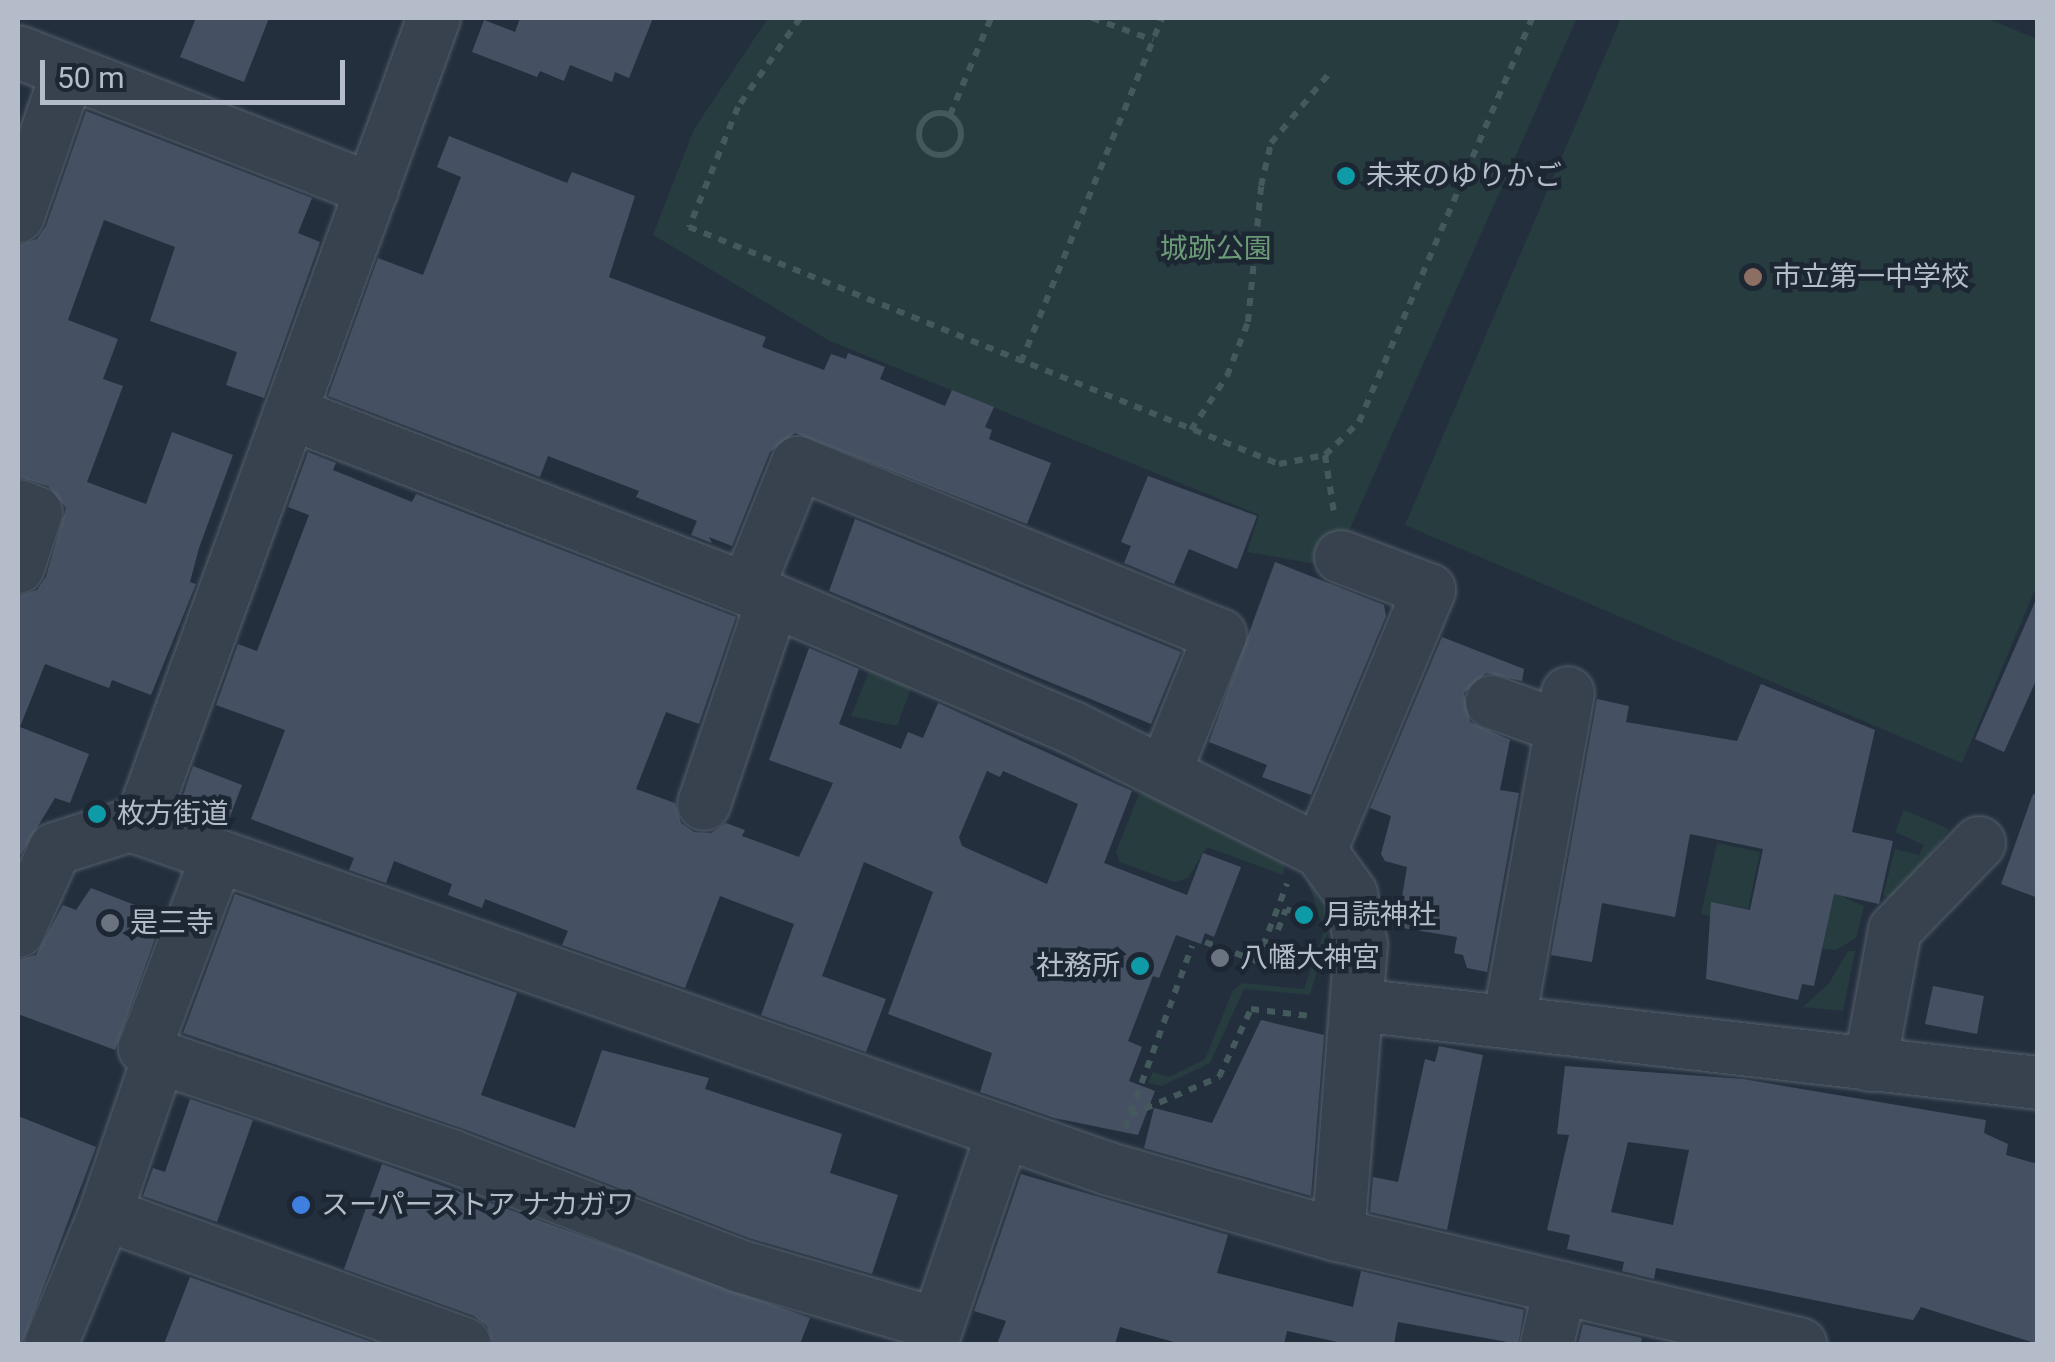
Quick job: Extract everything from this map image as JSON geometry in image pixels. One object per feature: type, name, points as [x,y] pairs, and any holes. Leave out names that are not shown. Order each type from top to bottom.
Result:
[{"type":"street","points":[[139,828],[434,18]]},
{"type":"street","points":[[18,52],[372,189]]},
{"type":"street","points":[[18,216],[68,72]]},
{"type":"street","points":[[290,413],[760,594],[1164,771],[1312,847],[1339,870],[1358,918],[1357,1013],[1338,1235]]},
{"type":"street","points":[[704,804],[798,463],[1220,635],[1164,771]]},
{"type":"street","points":[[18,506],[36,513],[18,566]]},
{"type":"street","points":[[1312,847],[1429,590],[1342,558]]},
{"type":"street","points":[[1492,702],[1565,710],[1510,1021]]},
{"type":"street","points":[[18,931],[55,849],[130,825],[1002,1136],[1338,1235],[1800,1344]]},
{"type":"street","points":[[1870,1065],[1895,930],[1979,843]]},
{"type":"street","points":[[217,857],[145,1048],[160,1057],[454,1157],[740,1266],[933,1334],[1002,1136]]},
{"type":"street","points":[[1357,1013],[1510,1021],[2038,1083]]},
{"type":"street","points":[[51,1344],[105,1214],[160,1057]]},
{"type":"street","points":[[105,1214],[464,1344]]},
{"type":"street","points":[[1547,1344],[1560,1289]]},
{"type":"path","points":[[800,18],[738,107],[690,227],[1280,464],[1325,455],[1359,422],[1532,18]]},
{"type":"path","points":[[950,115],[991,18]]},
{"type":"path","points":[[1092,18],[1153,40]]},
{"type":"path","points":[[1022,362],[1162,18]]},
{"type":"path","points":[[1191,430],[1227,376],[1248,322],[1260,186],[1271,143],[1332,70]]},
{"type":"path","points":[[950,115],[961,133],[958,144],[941,155],[930,152],[922,145],[921,124],[928,116],[950,115]]},
{"type":"path","points":[[1325,455],[1333,540],[1342,558]]},
{"type":"path","points":[[1205,942],[1257,962],[1278,930],[1312,847]]},
{"type":"path","points":[[1278,930],[1286,909],[1294,912]]},
{"type":"path","points":[[1109,1169],[1192,946]]},
{"type":"path","points":[[1130,1115],[1219,1078],[1251,1009],[1357,1013]]},
{"type":"green space","name":"城跡公園","points":[[768,18],[1577,18],[1333,567],[1247,552],[1259,515],[830,341],[653,235],[694,129]]},
{"type":"green space","name":"市立第一中学校","points":[[1621,18],[1986,18],[2037,39],[2037,585],[1962,763],[1405,525]]},
{"type":"green space","points":[[872,664],[914,680],[897,726],[851,716]]},
{"type":"green space","points":[[1151,791],[1286,861],[1283,875],[1207,847],[1188,878],[1174,882],[1120,862],[1116,852],[1139,794]]},
{"type":"green space","points":[[1904,810],[1949,829],[1898,901],[1883,895],[1895,849],[1919,855],[1924,845],[1895,832]]},
{"type":"green space","points":[[1717,843],[1760,852],[1748,909],[1734,906],[1730,921],[1701,914]]},
{"type":"green space","points":[[1820,866],[1847,899],[1864,906],[1856,938],[1836,950],[1823,949],[1819,932]]},
{"type":"green space","points":[[1305,872],[1331,922],[1310,995],[1244,989],[1210,1063],[1162,1086],[1148,1083],[1153,1072],[1169,1077],[1205,1059],[1233,990],[1243,983],[1304,989],[1324,931]]},
{"type":"green space","points":[[1848,951],[1855,951],[1843,1011],[1803,1007],[1829,983]]},
{"type":"building","points":[[196,18],[269,18],[244,82],[180,57]]},
{"type":"building","points":[[520,18],[653,18],[629,78],[615,72],[612,82],[570,65],[564,81],[540,71],[537,77],[472,52],[484,20],[515,32]]},
{"type":"building","points":[[86,111],[312,198],[298,233],[320,242],[264,398],[226,385],[237,352],[150,321],[175,247],[104,220],[68,320],[118,339],[103,379],[123,386],[87,482],[146,504],[172,432],[233,455],[199,548],[190,582],[196,584],[151,695],[112,680],[109,688],[45,664],[20,727],[89,754],[70,803],[55,798],[18,859],[18,596],[37,590],[46,577],[66,508],[48,486],[18,477],[18,245],[37,239],[46,226]]},
{"type":"building","points":[[449,136],[567,183],[572,172],[635,196],[609,277],[766,337],[762,347],[824,370],[831,354],[846,359],[848,353],[885,367],[880,379],[945,406],[952,390],[994,407],[985,427],[992,430],[989,439],[1051,463],[1027,524],[795,433],[770,452],[732,546],[709,537],[712,543],[691,535],[697,521],[636,497],[639,491],[548,456],[540,477],[328,396],[378,258],[423,275],[461,177],[437,167]]},
{"type":"building","points":[[308,452],[336,463],[333,470],[412,502],[416,494],[736,617],[699,724],[666,712],[636,789],[675,803],[681,823],[694,832],[711,833],[726,823],[745,830],[742,836],[799,857],[833,783],[769,760],[809,648],[859,669],[839,724],[901,749],[908,732],[923,738],[938,703],[1132,791],[1104,863],[1187,895],[1203,853],[1241,867],[1214,937],[1205,933],[1201,944],[1176,935],[1159,978],[1153,976],[1128,1041],[1142,1047],[1129,1081],[1155,1091],[1138,1135],[1054,1118],[980,1092],[992,1053],[888,1014],[933,892],[864,862],[822,976],[886,999],[866,1052],[761,1015],[794,924],[720,896],[685,988],[562,945],[568,931],[485,899],[482,908],[448,895],[452,884],[394,861],[386,883],[349,870],[354,858],[251,819],[285,730],[216,705],[238,644],[257,651],[309,515],[288,507]],"holes":[[[987,771],[1000,777],[1003,771],[1078,804],[1047,884],[962,846],[959,837]]]},
{"type":"building","points":[[1148,476],[1257,516],[1237,569],[1189,549],[1174,584],[1124,563],[1131,546],[1121,542]]},
{"type":"building","points":[[855,519],[1181,652],[1151,724],[829,591]]},
{"type":"building","points":[[1275,562],[1384,605],[1386,616],[1311,795],[1262,777],[1267,765],[1209,742]]},
{"type":"building","points":[[2038,595],[2038,676],[2004,752],[1975,739]]},
{"type":"building","points":[[1442,637],[1524,669],[1522,681],[1486,673],[1464,693],[1470,722],[1510,740],[1500,790],[1519,793],[1487,972],[1467,968],[1463,955],[1454,953],[1457,937],[1397,927],[1407,867],[1385,861],[1381,854],[1391,816],[1370,808]]},
{"type":"building","points":[[1761,684],[1875,730],[1852,832],[1893,841],[1879,904],[1834,894],[1814,986],[1802,984],[1798,1000],[1706,979],[1711,902],[1750,910],[1763,849],[1690,834],[1675,917],[1602,903],[1592,962],[1551,955],[1597,699],[1629,706],[1626,722],[1737,741]]},
{"type":"building","points":[[193,766],[242,785],[226,827],[178,810]]},
{"type":"building","points":[[2033,794],[2038,795],[2038,898],[2001,884]]},
{"type":"building","points":[[91,888],[163,916],[115,1050],[18,1014],[18,960],[36,955],[63,905],[76,910]]},
{"type":"building","points":[[235,894],[517,993],[481,1095],[575,1128],[602,1050],[709,1078],[705,1089],[842,1134],[830,1173],[898,1195],[872,1274],[749,1238],[464,1129],[183,1033]]},
{"type":"building","points":[[1933,986],[1984,996],[1977,1034],[1925,1024]]},
{"type":"building","points":[[1261,1020],[1324,1035],[1311,1196],[1144,1148],[1154,1108],[1212,1123]]},
{"type":"building","points":[[1439,1046],[1483,1055],[1447,1230],[1370,1212],[1373,1177],[1398,1182],[1425,1059],[1435,1062]]},
{"type":"building","points":[[1565,1066],[1743,1079],[1986,1120],[1984,1133],[2008,1144],[2006,1155],[2038,1164],[2038,1344],[1921,1307],[1913,1320],[1656,1268],[1654,1279],[1622,1271],[1624,1262],[1567,1249],[1570,1235],[1547,1230],[1569,1135],[1557,1134]],"holes":[[[1628,1142],[1689,1150],[1673,1225],[1611,1212]]]},
{"type":"building","points":[[190,1099],[253,1120],[217,1222],[143,1196],[153,1168],[165,1172]]},
{"type":"building","points":[[18,1116],[96,1147],[22,1344],[18,1344]]},
{"type":"building","points":[[382,1164],[810,1318],[800,1344],[493,1344],[487,1326],[474,1316],[344,1269]]},
{"type":"building","points":[[1021,1174],[1228,1235],[1217,1273],[1353,1307],[1361,1271],[1524,1310],[1518,1344],[1398,1322],[1394,1344],[1347,1344],[1287,1331],[1284,1344],[1181,1344],[1120,1327],[1115,1344],[997,1344],[1006,1321],[974,1311]]},
{"type":"building","points":[[190,1277],[377,1344],[164,1344]]},
{"type":"building","points":[[1583,1324],[1642,1338],[1641,1344],[1578,1344]]},
{"type":"place","name":"未来のゆりかご","points":[[1346,176]]},
{"type":"place","name":"市立第一中学校","points":[[1753,277]]},
{"type":"place","name":"枚方街道","points":[[97,814]]},
{"type":"place","name":"月読神社","points":[[1304,915]]},
{"type":"place","name":"是三寺","points":[[110,923]]},
{"type":"place","name":"八幡大神宮","points":[[1220,958]]},
{"type":"place","name":"社務所","points":[[1140,966]]},
{"type":"place","name":"スーパーストア ナカガワ","points":[[301,1205]]}]
